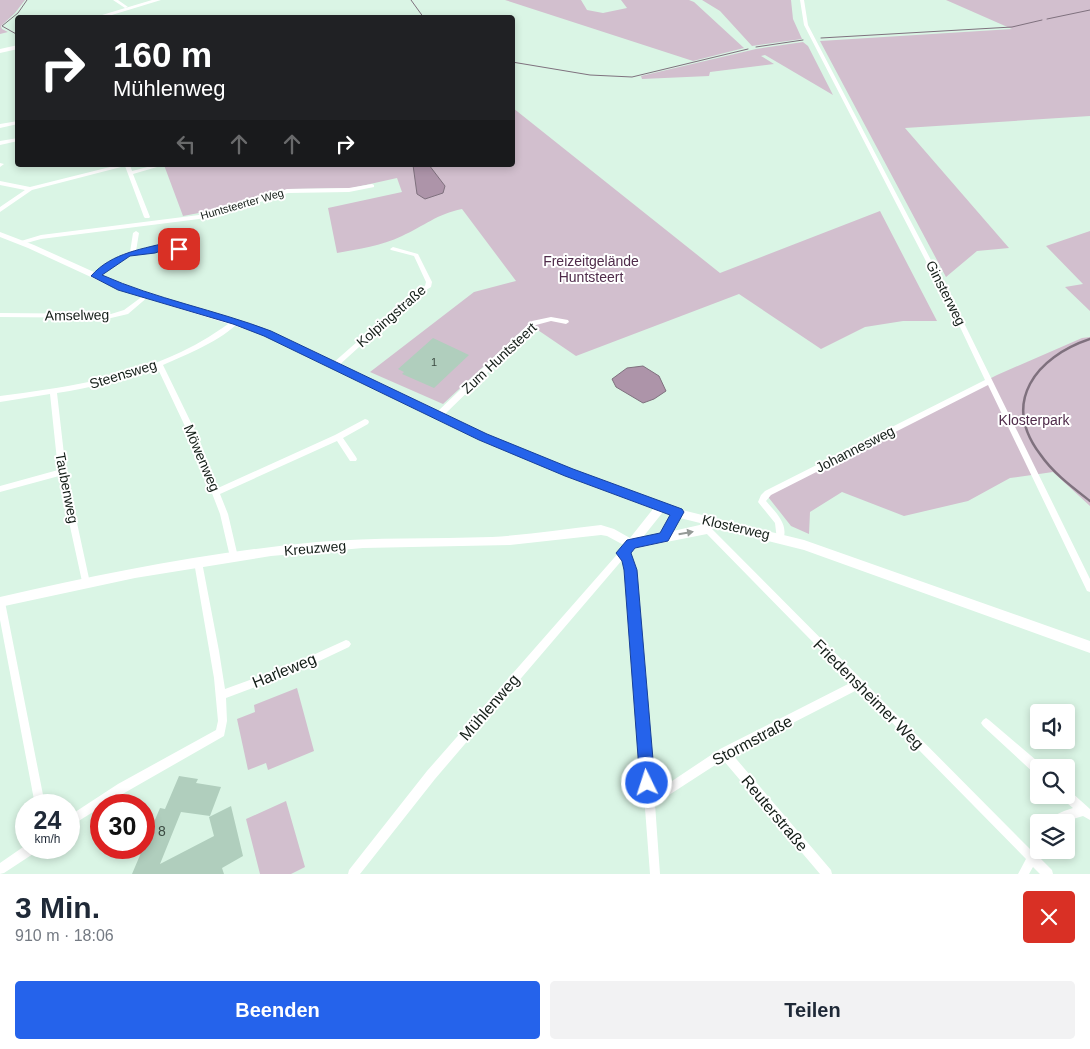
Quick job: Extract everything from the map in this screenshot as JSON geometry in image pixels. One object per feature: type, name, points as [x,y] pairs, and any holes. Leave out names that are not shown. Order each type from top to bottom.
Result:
[{"type":"street","points":[[115,0],[126,8]]},
{"type":"street","points":[[104,15],[158,0]]},
{"type":"street","name":"Ginsterweg","points":[[802,0],[806,25],[990,381],[1090,588]]},
{"type":"street","points":[[0,51],[15,48]]},
{"type":"street","points":[[0,126],[15,123]]},
{"type":"street","points":[[0,143],[15,140]]},
{"type":"street","points":[[0,210],[30,189],[118,167]]},
{"type":"street","points":[[127,167],[147,217]]},
{"type":"street","points":[[130,173],[153,167]]},
{"type":"street","points":[[0,183],[30,189]]},
{"type":"street","name":"Huntsteerter Weg","points":[[23,242],[41,237],[199,217],[233,209],[287,191],[349,190],[372,186]]},
{"type":"street","points":[[133,252],[136,233]]},
{"type":"street","name":"Klosterweg","points":[[0,234],[23,242],[121,287],[268,333],[536,460],[708,525],[780,538],[1090,647]]},
{"type":"street","points":[[95,276],[133,252],[155,250],[173,244],[179,249],[176,268]]},
{"type":"street","name":"Kolpingstraße","points":[[335,366],[410,298],[428,287],[429,282],[416,256],[393,249]]},
{"type":"street","name":"Amselweg","points":[[0,315],[111,316],[126,312],[147,295]]},
{"type":"street","name":"Zum Huntsteert","points":[[439,415],[534,323],[551,319],[566,322]]},
{"type":"street","name":"Steensweg","points":[[0,399],[104,382],[159,363],[219,334],[236,322]]},
{"type":"street","name":"Möwenweg","points":[[159,363],[195,439],[216,492],[224,514],[234,557]]},
{"type":"street","name":"Johannesweg","points":[[780,538],[782,528],[762,502],[768,493],[990,381]]},
{"type":"street","name":"Taubenweg","points":[[52,392],[62,472],[86,583]]},
{"type":"street","points":[[216,492],[338,437],[365,422]]},
{"type":"street","points":[[338,437],[353,459]]},
{"type":"street","points":[[0,490],[62,472]]},
{"type":"street","name":"Mühlenweg","points":[[353,874],[431,775],[661,507]]},
{"type":"street","points":[[664,537],[677,512]]},
{"type":"street","points":[[631,544],[708,525]]},
{"type":"street","name":"Friedensheimer Weg","points":[[708,525],[859,684],[1030,846]]},
{"type":"street","name":"Kreuzweg","points":[[1,602],[86,583],[198,562],[363,543],[510,540],[601,530],[610,532],[631,544]]},
{"type":"street","points":[[622,553],[628,559],[631,570],[655,874]]},
{"type":"street","points":[[80,815],[122,788],[221,733],[223,726],[220,695],[198,562]]},
{"type":"street","points":[[1,602],[38,794]]},
{"type":"street","name":"Harleweg","points":[[220,695],[292,668],[346,644]]},
{"type":"street","name":"Stormstraße","points":[[649,802],[724,753],[859,684]]},
{"type":"street","points":[[986,723],[1030,762]]},
{"type":"street","name":"Reuterstraße","points":[[724,753],[827,874]]},
{"type":"street","points":[[1075,803],[1087,813]]},
{"type":"street","points":[[0,870],[16,859]]},
{"type":"street","points":[[1023,874],[1032,859]]},
{"type":"street","name":"Friedensheimer Weg","points":[[1040,859],[1048,874]]},
{"type":"green space","points":[[0,0],[25,0],[1,26],[2,29],[8,32],[0,34]]},
{"type":"green space","points":[[505,0],[581,0],[587,10],[603,13],[627,8],[621,0],[689,0],[694,2],[744,48],[693,61]]},
{"type":"green space","points":[[702,0],[791,0],[793,19],[802,39],[752,46],[720,11]]},
{"type":"green space","points":[[946,0],[1090,0],[1090,116],[905,128],[1009,248],[977,251],[946,277],[820,41],[1012,29]]},
{"type":"green space","points":[[803,42],[808,46],[833,95],[765,55],[761,56],[774,64],[710,72],[709,76],[642,79],[641,76],[756,49]]},
{"type":"green space","name":"Freizeitgelände Huntsteert","points":[[515,110],[720,273],[880,211],[937,321],[903,321],[865,327],[821,349],[739,294],[576,356],[529,324],[443,404],[370,372],[474,292],[516,281],[462,209],[438,217],[386,242],[337,253],[328,208],[402,192],[397,178],[352,188],[288,189],[225,208],[183,216],[165,167],[515,167]]},
{"type":"green space","points":[[1090,231],[1090,311],[1065,287],[1083,284],[1046,246]]},
{"type":"green space","name":"Klosterpark","points":[[1090,337],[1090,506],[1053,472],[1010,478],[968,501],[904,516],[842,492],[810,512],[809,534],[791,526],[765,493],[997,375],[1082,338]]},
{"type":"green space","points":[[297,688],[314,751],[268,770],[266,763],[248,770],[237,719],[255,712],[254,705]]},
{"type":"green space","points":[[286,801],[305,867],[291,874],[260,874],[246,819]]},
{"type":"shaded area","points":[[413,167],[431,167],[445,186],[443,193],[425,199],[417,194]]},
{"type":"shaded area","points":[[643,366],[659,376],[666,391],[654,399],[643,403],[616,387],[612,379],[627,368]]},
{"type":"building","points":[[433,338],[469,355],[434,388],[402,374],[404,372],[398,369]]},
{"type":"building","points":[[179,776],[198,779],[196,783],[221,787],[210,816],[181,812],[160,864],[214,836],[209,817],[231,806],[243,856],[222,868],[224,874],[132,874],[138,859],[155,859],[155,820],[160,808],[165,809]]},
{"type":"waterway","points":[[16,15],[27,0]]},
{"type":"waterway","points":[[411,0],[422,15]]},
{"type":"waterway","points":[[1047,19],[1090,10]]},
{"type":"waterway","points":[[15,15],[2,26],[15,33]]},
{"type":"waterway","points":[[821,38],[1012,27],[1042,20]]},
{"type":"waterway","points":[[756,47],[803,40]]},
{"type":"waterway","points":[[515,62],[590,75],[632,77],[748,49]]},
{"type":"waterway","points":[[1090,339],[1054,357],[1040,370],[1030,384],[1024,400],[1024,417],[1029,435],[1040,454],[1063,479],[1090,501]]},
{"type":"route","points":[[179,249],[173,244],[155,250],[133,252],[127,254],[95,276],[121,287],[268,333],[483,437],[569,473],[677,512],[664,537],[631,544],[622,553],[628,559],[631,570],[647,783]]}]
